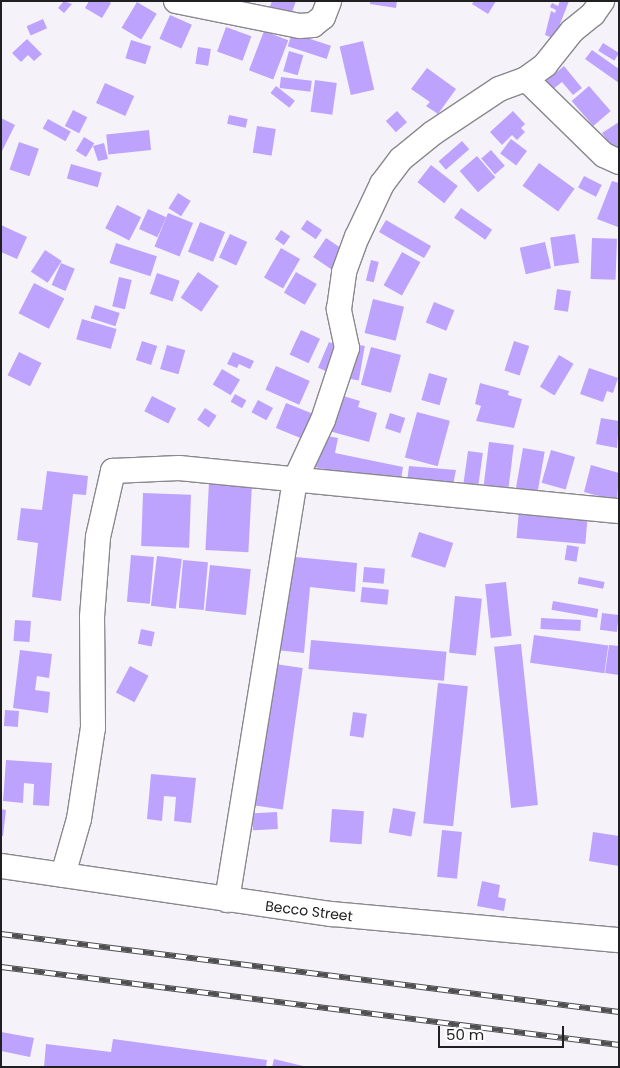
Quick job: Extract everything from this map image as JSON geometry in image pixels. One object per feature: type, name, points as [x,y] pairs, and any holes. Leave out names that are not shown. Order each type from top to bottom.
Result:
[{"type":"street","points":[[176,1],[300,26],[313,25],[323,17],[329,1]]},
{"type":"street","points":[[227,900],[295,480],[323,420],[347,348],[339,309],[344,272],[382,184],[402,159],[432,132],[499,89],[526,79],[545,65],[572,31],[593,14],[602,1]]},
{"type":"street","points":[[526,79],[604,155],[619,162]]},
{"type":"street","points":[[63,875],[79,819],[93,728],[92,617],[97,555],[113,471],[179,468],[619,512]]},
{"type":"street","name":"Becco Street","points":[[1,866],[332,914],[619,940]]},
{"type":"building","points":[[64,1],[72,4],[64,13],[58,8]]},
{"type":"building","points":[[89,1],[108,1],[111,3],[102,18],[85,8]]},
{"type":"building","points":[[272,1],[296,1],[288,23],[267,14]]},
{"type":"building","points":[[370,1],[397,1],[396,8],[370,4]]},
{"type":"building","points":[[474,1],[496,1],[488,14],[472,4]]},
{"type":"building","points":[[560,1],[569,1],[560,24],[566,27],[560,41],[545,35],[551,11],[555,13],[556,10],[550,7],[552,3],[558,6]]},
{"type":"building","points":[[137,2],[157,14],[141,40],[122,28]]},
{"type":"building","points":[[170,15],[192,25],[181,49],[159,39]]},
{"type":"building","points":[[43,19],[47,28],[31,35],[27,26]]},
{"type":"building","points":[[226,27],[251,36],[242,61],[217,51]]},
{"type":"building","points":[[264,31],[288,40],[273,80],[249,70]]},
{"type":"building","points":[[292,33],[331,46],[327,59],[288,46]]},
{"type":"building","points":[[27,39],[42,54],[34,61],[28,55],[21,62],[12,53]]},
{"type":"building","points":[[131,40],[151,46],[146,64],[125,58]]},
{"type":"building","points":[[363,41],[374,90],[351,95],[340,46]]},
{"type":"building","points":[[603,43],[619,53],[614,61],[598,51]]},
{"type":"building","points":[[198,47],[211,49],[208,66],[195,64]]},
{"type":"building","points":[[592,50],[619,69],[619,83],[585,59]]},
{"type":"building","points":[[289,51],[303,55],[298,75],[283,71]]},
{"type":"building","points":[[564,66],[582,88],[573,95],[562,82],[548,93],[541,85]]},
{"type":"building","points":[[427,68],[456,89],[438,114],[426,106],[430,102],[411,89]]},
{"type":"building","points":[[281,77],[312,81],[310,92],[280,88]]},
{"type":"building","points":[[315,80],[337,83],[332,115],[311,112]]},
{"type":"building","points":[[105,83],[134,96],[125,116],[96,103]]},
{"type":"building","points":[[276,86],[295,101],[289,108],[270,93]]},
{"type":"building","points":[[589,86],[611,111],[593,126],[572,101]]},
{"type":"building","points":[[73,110],[87,117],[79,133],[65,126]]},
{"type":"building","points":[[397,111],[407,122],[396,132],[386,121]]},
{"type":"building","points":[[513,111],[525,124],[521,128],[525,132],[517,140],[512,135],[502,145],[490,132]]},
{"type":"building","points":[[229,115],[248,119],[246,128],[227,124]]},
{"type":"building","points":[[1,118],[15,125],[1,153]]},
{"type":"building","points":[[48,119],[71,132],[65,141],[43,129]]},
{"type":"building","points":[[619,122],[619,150],[615,152],[602,133]]},
{"type":"building","points":[[257,126],[276,129],[272,156],[253,153]]},
{"type":"building","points":[[149,130],[151,150],[108,154],[106,134]]},
{"type":"building","points":[[84,137],[94,143],[86,157],[76,151]]},
{"type":"building","points":[[511,139],[527,151],[516,165],[500,153]]},
{"type":"building","points":[[462,141],[469,149],[446,170],[439,161]]},
{"type":"building","points":[[19,142],[39,149],[29,176],[10,169]]},
{"type":"building","points":[[104,143],[108,159],[98,161],[93,146]]},
{"type":"building","points":[[491,150],[505,166],[495,174],[481,159]]},
{"type":"building","points":[[477,156],[495,177],[478,192],[460,171]]},
{"type":"building","points":[[539,163],[575,189],[558,212],[523,186]]},
{"type":"building","points":[[71,164],[102,173],[98,187],[67,178]]},
{"type":"building","points":[[431,165],[458,186],[444,203],[417,182]]},
{"type":"building","points":[[584,176],[602,185],[596,197],[578,188]]},
{"type":"building","points":[[612,181],[619,183],[618,227],[597,219]]},
{"type":"building","points":[[178,193],[191,201],[181,216],[168,208]]},
{"type":"building","points":[[117,205],[141,217],[129,240],[105,228]]},
{"type":"building","points":[[461,208],[492,230],[485,240],[454,218]]},
{"type":"building","points":[[148,209],[166,217],[157,237],[139,229]]},
{"type":"building","points":[[168,213],[193,223],[180,256],[155,246]]},
{"type":"building","points":[[307,220],[322,230],[316,239],[301,229]]},
{"type":"building","points":[[386,220],[431,246],[424,258],[379,232]]},
{"type":"building","points":[[200,222],[225,232],[213,262],[188,252]]},
{"type":"building","points":[[1,225],[27,237],[17,259],[1,252]]},
{"type":"building","points":[[281,230],[290,236],[284,245],[275,239]]},
{"type":"building","points":[[230,234],[247,242],[236,266],[219,258]]},
{"type":"building","points":[[575,234],[579,263],[554,266],[550,237]]},
{"type":"building","points":[[326,238],[347,252],[334,271],[313,257]]},
{"type":"building","points":[[592,238],[617,239],[616,280],[591,279]]},
{"type":"building","points":[[545,242],[551,268],[526,274],[520,248]]},
{"type":"building","points":[[116,243],[157,256],[150,276],[110,263]]},
{"type":"building","points":[[281,248],[300,259],[283,288],[264,277]]},
{"type":"building","points":[[45,250],[62,261],[48,283],[31,272]]},
{"type":"building","points":[[402,252],[420,262],[402,295],[384,285]]},
{"type":"building","points":[[371,260],[379,262],[374,282],[366,280]]},
{"type":"building","points":[[61,263],[75,269],[65,291],[52,285]]},
{"type":"building","points":[[198,272],[219,286],[201,312],[181,298]]},
{"type":"building","points":[[296,272],[317,284],[305,305],[284,293]]},
{"type":"building","points":[[157,273],[180,281],[173,302],[150,294]]},
{"type":"building","points":[[119,277],[132,280],[125,309],[112,306]]},
{"type":"building","points":[[34,283],[64,298],[49,329],[19,313]]},
{"type":"building","points":[[557,289],[571,291],[568,312],[554,310]]},
{"type":"building","points":[[373,299],[404,307],[396,341],[365,333]]},
{"type":"building","points":[[434,302],[454,310],[446,331],[426,322]]},
{"type":"building","points":[[95,305],[120,313],[115,326],[91,318]]},
{"type":"building","points":[[82,319],[117,329],[111,349],[76,339]]},
{"type":"building","points":[[301,330],[320,339],[309,363],[290,354]]},
{"type":"building","points":[[142,341],[157,346],[151,365],[136,360]]},
{"type":"building","points":[[514,341],[529,346],[520,375],[504,370]]},
{"type":"building","points":[[329,342],[341,347],[330,373],[318,368]]},
{"type":"building","points":[[354,344],[365,346],[359,380],[348,378]]},
{"type":"building","points":[[167,345],[185,350],[178,374],[160,369]]},
{"type":"building","points":[[371,347],[401,355],[391,393],[361,385]]},
{"type":"building","points":[[19,352],[41,363],[30,386],[8,375]]},
{"type":"building","points":[[233,352],[254,361],[250,369],[239,364],[237,368],[227,364]]},
{"type":"building","points":[[559,355],[574,364],[555,395],[540,387]]},
{"type":"building","points":[[276,366],[310,381],[299,405],[265,390]]},
{"type":"building","points":[[589,368],[618,378],[613,393],[607,391],[603,402],[580,394]]},
{"type":"building","points":[[222,369],[240,380],[231,395],[213,384]]},
{"type":"building","points":[[429,373],[447,378],[440,405],[421,400]]},
{"type":"building","points":[[480,383],[509,391],[508,395],[522,399],[514,428],[476,421],[481,406],[475,404]]},
{"type":"building","points":[[235,394],[246,400],[242,408],[231,402]]},
{"type":"building","points":[[340,395],[360,401],[358,407],[377,413],[369,442],[329,431]]},
{"type":"building","points":[[152,396],[176,408],[168,423],[144,411]]},
{"type":"building","points":[[258,400],[273,408],[266,420],[251,412]]},
{"type":"building","points":[[286,403],[320,417],[310,442],[276,428]]},
{"type":"building","points":[[205,408],[217,416],[209,427],[197,420]]},
{"type":"building","points":[[417,412],[450,421],[438,466],[405,457]]},
{"type":"building","points":[[390,413],[405,418],[400,433],[385,428]]},
{"type":"building","points":[[601,418],[619,421],[617,448],[596,444]]},
{"type":"building","points":[[322,435],[338,438],[335,453],[403,467],[400,485],[315,467]]},
{"type":"building","points":[[489,442],[514,445],[508,490],[484,487]]},
{"type":"building","points":[[523,448],[545,452],[537,494],[516,490]]},
{"type":"building","points":[[551,450],[575,457],[566,490],[542,483]]},
{"type":"building","points":[[468,451],[483,453],[478,486],[463,484]]},
{"type":"building","points":[[591,465],[619,473],[617,501],[584,492]]},
{"type":"building","points":[[409,466],[456,470],[452,490],[407,482]]},
{"type":"building","points":[[47,471],[88,476],[86,495],[73,494],[61,601],[32,597],[38,543],[17,540],[21,508],[42,510]]},
{"type":"building","points":[[209,482],[252,484],[248,552],[205,550]]},
{"type":"building","points":[[143,493],[191,495],[189,548],[141,546]]},
{"type":"building","points":[[519,510],[588,516],[585,544],[517,538]]},
{"type":"building","points":[[419,532],[453,543],[445,568],[411,557]]},
{"type":"building","points":[[567,545],[579,547],[577,562],[565,560]]},
{"type":"building","points":[[131,555],[154,557],[150,604],[127,602]]},
{"type":"building","points":[[157,556],[182,559],[176,609],[151,606]]},
{"type":"building","points":[[285,556],[357,563],[355,592],[310,587],[304,653],[276,650]]},
{"type":"building","points":[[183,560],[208,562],[204,610],[179,608]]},
{"type":"building","points":[[210,565],[251,569],[246,615],[205,611]]},
{"type":"building","points":[[364,567],[385,569],[384,584],[363,582]]},
{"type":"building","points":[[579,577],[605,582],[603,589],[578,584]]},
{"type":"building","points":[[506,582],[512,636],[491,638],[485,584]]},
{"type":"building","points":[[362,587],[389,590],[387,605],[360,602]]},
{"type":"building","points":[[455,596],[482,599],[476,656],[449,653]]},
{"type":"building","points":[[553,601],[598,609],[597,618],[551,610]]},
{"type":"building","points":[[602,613],[619,615],[617,632],[600,630]]},
{"type":"building","points":[[541,618],[581,620],[580,631],[540,629]]},
{"type":"building","points":[[15,620],[31,621],[29,642],[14,641]]},
{"type":"building","points":[[141,629],[155,632],[152,647],[138,644]]},
{"type":"building","points":[[534,635],[608,645],[604,673],[530,663]]},
{"type":"building","points":[[311,640],[446,652],[444,681],[308,669]]},
{"type":"building","points":[[521,644],[538,805],[511,808],[494,647]]},
{"type":"building","points":[[609,645],[619,646],[619,675],[605,673]]},
{"type":"building","points":[[20,650],[52,654],[49,678],[37,676],[35,690],[50,692],[48,713],[13,708]]},
{"type":"building","points":[[275,664],[303,668],[283,810],[255,806]]},
{"type":"building","points":[[130,666],[149,676],[134,702],[116,692]]},
{"type":"building","points":[[438,683],[468,686],[453,826],[423,823]]},
{"type":"building","points":[[5,710],[19,711],[18,727],[4,726]]},
{"type":"building","points":[[353,712],[367,714],[364,738],[350,736]]},
{"type":"building","points":[[6,760],[52,763],[49,806],[33,805],[34,784],[24,783],[23,803],[3,801]]},
{"type":"building","points":[[151,774],[196,778],[191,823],[174,821],[176,797],[164,796],[162,821],[147,819]]},
{"type":"building","points":[[393,808],[416,812],[411,837],[389,833]]},
{"type":"building","points":[[1,809],[6,810],[3,836],[1,836]]},
{"type":"building","points":[[332,809],[364,811],[362,844],[330,842]]},
{"type":"building","points":[[277,812],[278,829],[253,830],[252,813]]},
{"type":"building","points":[[442,830],[462,832],[457,879],[437,877]]},
{"type":"building","points":[[593,832],[619,836],[619,866],[589,861]]},
{"type":"building","points":[[482,881],[500,885],[498,897],[506,899],[504,911],[477,906]]},
{"type":"building","points":[[1,1032],[34,1038],[30,1057],[1,1051]]},
{"type":"building","points":[[113,1039],[267,1060],[266,1067],[44,1067],[46,1044],[111,1052]]},
{"type":"building","points":[[274,1059],[303,1066],[303,1067],[272,1067]]},
{"type":"railway","points":[[1,934],[619,1012]]},
{"type":"railway","points":[[1,967],[619,1045]]}]
